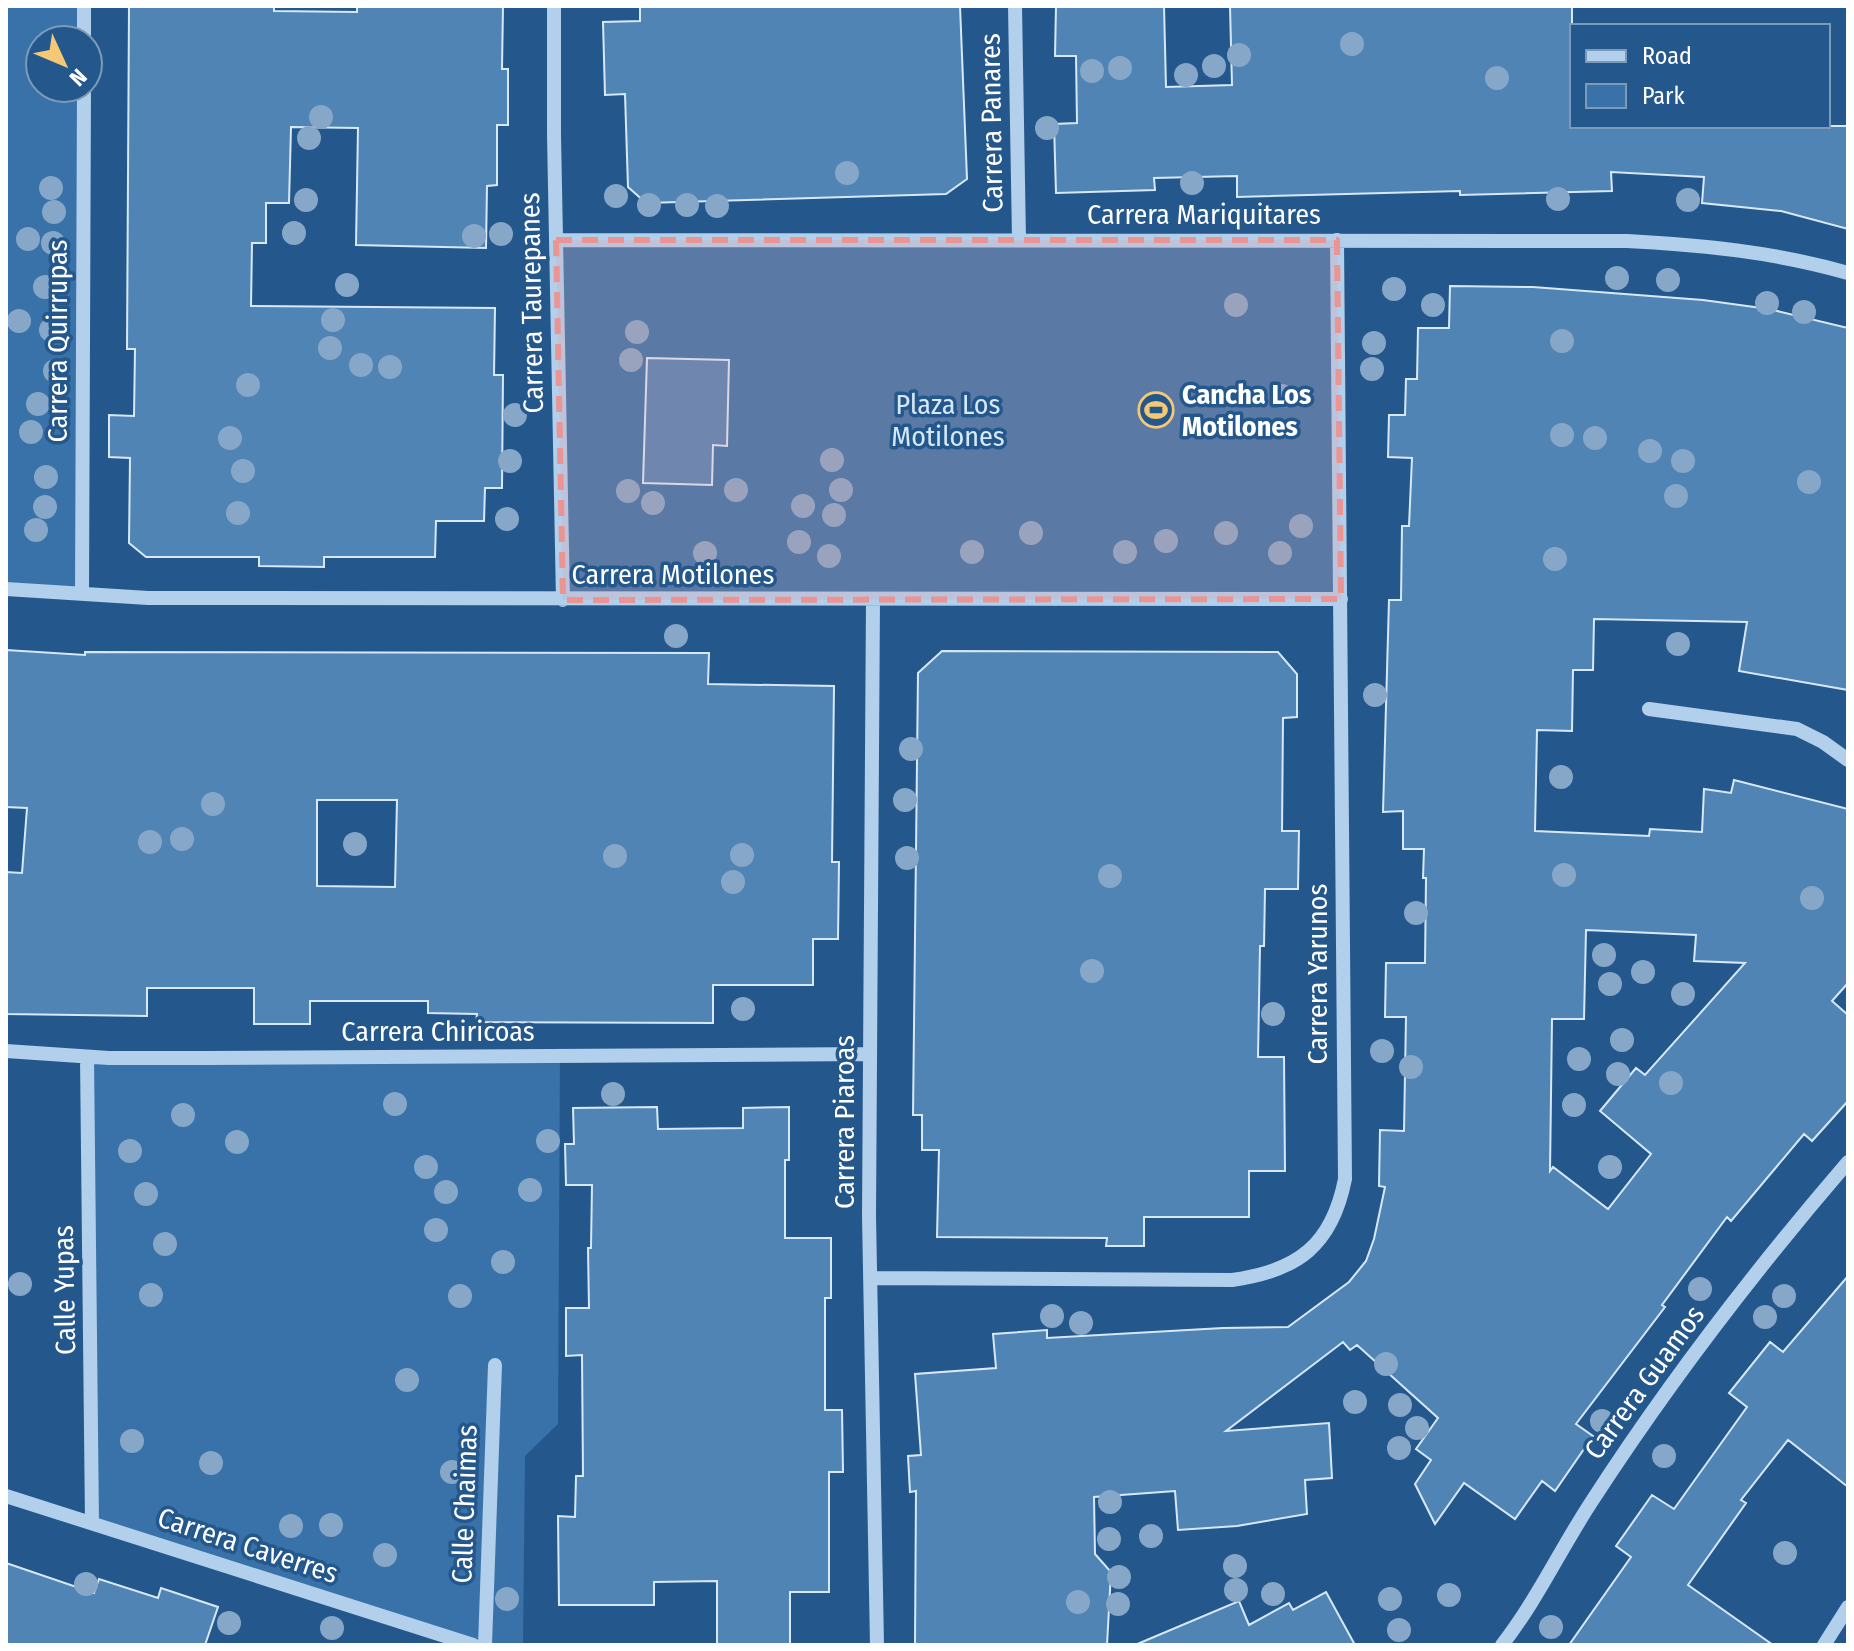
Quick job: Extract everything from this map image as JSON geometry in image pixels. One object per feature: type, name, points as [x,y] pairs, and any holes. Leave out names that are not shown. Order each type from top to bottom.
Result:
[{"type":"street","name":"Carrera Taurepanes","points":[[554,6],[563,600]]},
{"type":"street","name":"Carrera Panares","points":[[1015,6],[1019,240]]},
{"type":"street","name":"Carrera Quirrupas","points":[[82,594],[84,104]]},
{"type":"street","name":"Carrera Mariquitares","points":[[556,240],[1627,241],[1715,246],[1778,255],[1848,273]]},
{"type":"street","name":"Carrera Yarunos","points":[[870,1278],[1232,1280],[1263,1276],[1288,1266],[1305,1254],[1334,1219],[1345,1179],[1337,240]]},
{"type":"street","name":"Carrera Motilones","points":[[6,589],[163,598],[1341,599]]},
{"type":"street","name":"Carrera Piaroas","points":[[873,599],[870,1278],[877,1645]]},
{"type":"street","points":[[1649,709],[1797,729],[1848,760]]},
{"type":"street","name":"Carrera Chiricoas","points":[[6,1051],[87,1057],[207,1058],[870,1054]]},
{"type":"street","name":"Calle Yupas","points":[[87,1057],[92,1523]]},
{"type":"street","name":"Carrera Guamos","points":[[1502,1645],[1525,1616],[1590,1503],[1694,1354],[1759,1268],[1848,1162]]},
{"type":"street","name":"Calle Chaimas","points":[[485,1645],[495,1365]]},
{"type":"street","name":"Carrera Caverres","points":[[6,1496],[473,1645]]},
{"type":"street","points":[[1824,1645],[1848,1607]]},
{"type":"highlighted area","points":[[556,240],[1337,240],[1341,599],[563,600]]},
{"type":"green space","points":[[6,6],[84,6],[84,24],[24,24],[24,104],[84,104],[82,594],[6,589]]},
{"type":"green space","name":"Plaza Los Motilones","points":[[556,240],[1337,240],[1341,599],[563,600]]},
{"type":"green space","points":[[560,1054],[558,1424],[525,1456],[523,1645],[473,1645],[92,1523],[87,1057]]},
{"type":"building","points":[[129,6],[274,6],[274,11],[357,12],[357,6],[503,6],[502,69],[508,69],[508,125],[497,125],[497,185],[487,186],[486,248],[356,245],[358,128],[291,127],[289,203],[266,203],[266,243],[252,243],[251,306],[495,308],[494,375],[503,375],[502,488],[485,488],[484,521],[436,521],[435,557],[324,557],[324,567],[259,566],[259,557],[146,557],[129,543],[130,458],[109,457],[109,415],[134,416],[135,349],[127,349]]},
{"type":"building","points":[[640,6],[960,6],[967,179],[946,194],[646,203],[628,187],[625,94],[605,95],[603,22],[640,21]]},
{"type":"building","points":[[1056,6],[1164,6],[1166,87],[1232,85],[1230,6],[1572,6],[1570,128],[1848,126],[1848,229],[1781,211],[1702,203],[1704,177],[1611,172],[1612,191],[1460,195],[1460,191],[1237,197],[1237,176],[1154,178],[1155,190],[1056,193],[1054,124],[1077,123],[1076,56],[1055,56]]},
{"type":"building","points":[[1450,286],[1533,287],[1703,300],[1769,309],[1848,328],[1848,690],[1739,671],[1747,622],[1594,619],[1593,670],[1573,670],[1572,731],[1537,730],[1535,831],[1649,836],[1650,829],[1702,832],[1704,789],[1731,793],[1734,780],[1848,809],[1848,983],[1832,1001],[1848,1015],[1848,1101],[1812,1141],[1804,1134],[1731,1221],[1727,1217],[1662,1305],[1665,1307],[1576,1424],[1593,1436],[1555,1491],[1542,1481],[1515,1519],[1464,1483],[1435,1524],[1415,1484],[1431,1460],[1416,1449],[1438,1418],[1357,1345],[1350,1350],[1343,1342],[1226,1431],[1329,1423],[1332,1478],[1305,1480],[1307,1514],[1237,1526],[1178,1530],[1175,1491],[1094,1497],[1095,1554],[1111,1572],[1107,1645],[915,1645],[916,1491],[910,1492],[908,1456],[921,1455],[915,1374],[996,1368],[993,1334],[1047,1330],[1047,1338],[1288,1327],[1349,1282],[1366,1261],[1385,1187],[1379,1186],[1380,1130],[1404,1131],[1406,1017],[1385,1017],[1386,963],[1425,963],[1424,849],[1403,849],[1403,811],[1383,812],[1389,600],[1401,600],[1402,526],[1409,526],[1412,458],[1388,457],[1389,415],[1405,415],[1406,379],[1417,379],[1418,328],[1449,328]],"holes":[[[1586,930],[1696,935],[1694,961],[1745,963],[1645,1075],[1636,1068],[1600,1111],[1651,1154],[1608,1209],[1553,1167],[1550,1171],[1552,1019],[1584,1019]]]},
{"type":"building","points":[[647,358],[729,360],[727,446],[713,445],[712,485],[643,483]]},
{"type":"building","points":[[6,650],[85,655],[85,652],[709,653],[708,684],[834,686],[832,862],[839,862],[838,939],[813,939],[813,985],[713,985],[713,1023],[476,1022],[477,1014],[428,1013],[428,1001],[310,1001],[310,1024],[254,1024],[254,988],[147,988],[147,1016],[6,1014],[6,872],[22,873],[27,808],[6,807]],"holes":[[[317,800],[397,800],[395,887],[317,886]]]},
{"type":"building","points":[[942,651],[1278,652],[1297,674],[1297,717],[1283,718],[1282,831],[1299,831],[1298,889],[1265,889],[1264,946],[1260,946],[1258,1057],[1284,1057],[1285,1171],[1249,1171],[1249,1217],[1144,1217],[1144,1246],[1106,1246],[1107,1238],[937,1237],[939,1150],[922,1150],[922,1115],[913,1115],[918,673]]},
{"type":"building","points":[[657,1107],[658,1129],[743,1128],[743,1108],[789,1107],[785,1238],[831,1238],[831,1298],[825,1298],[825,1410],[842,1410],[843,1472],[829,1472],[829,1592],[790,1592],[790,1645],[717,1645],[717,1581],[654,1582],[654,1605],[559,1605],[558,1516],[575,1517],[576,1476],[583,1476],[582,1355],[566,1356],[566,1308],[589,1308],[588,1248],[591,1248],[592,1185],[566,1185],[565,1144],[574,1144],[573,1108]]},
{"type":"building","points":[[1848,1276],[1848,1487],[1788,1440],[1741,1500],[1746,1503],[1688,1585],[1773,1645],[1569,1645],[1631,1557],[1616,1546],[1652,1495],[1674,1509],[1747,1407],[1729,1393],[1770,1342],[1783,1352]]},
{"type":"building","points":[[6,1563],[94,1593],[99,1579],[158,1598],[161,1588],[218,1607],[205,1645],[6,1645]]},
{"type":"building","points":[[1326,1592],[1355,1645],[1135,1645],[1239,1601],[1249,1625],[1289,1603],[1293,1610]]},
{"type":"place","name":"Cancha Los Motilones","points":[[1156,410]]}]
